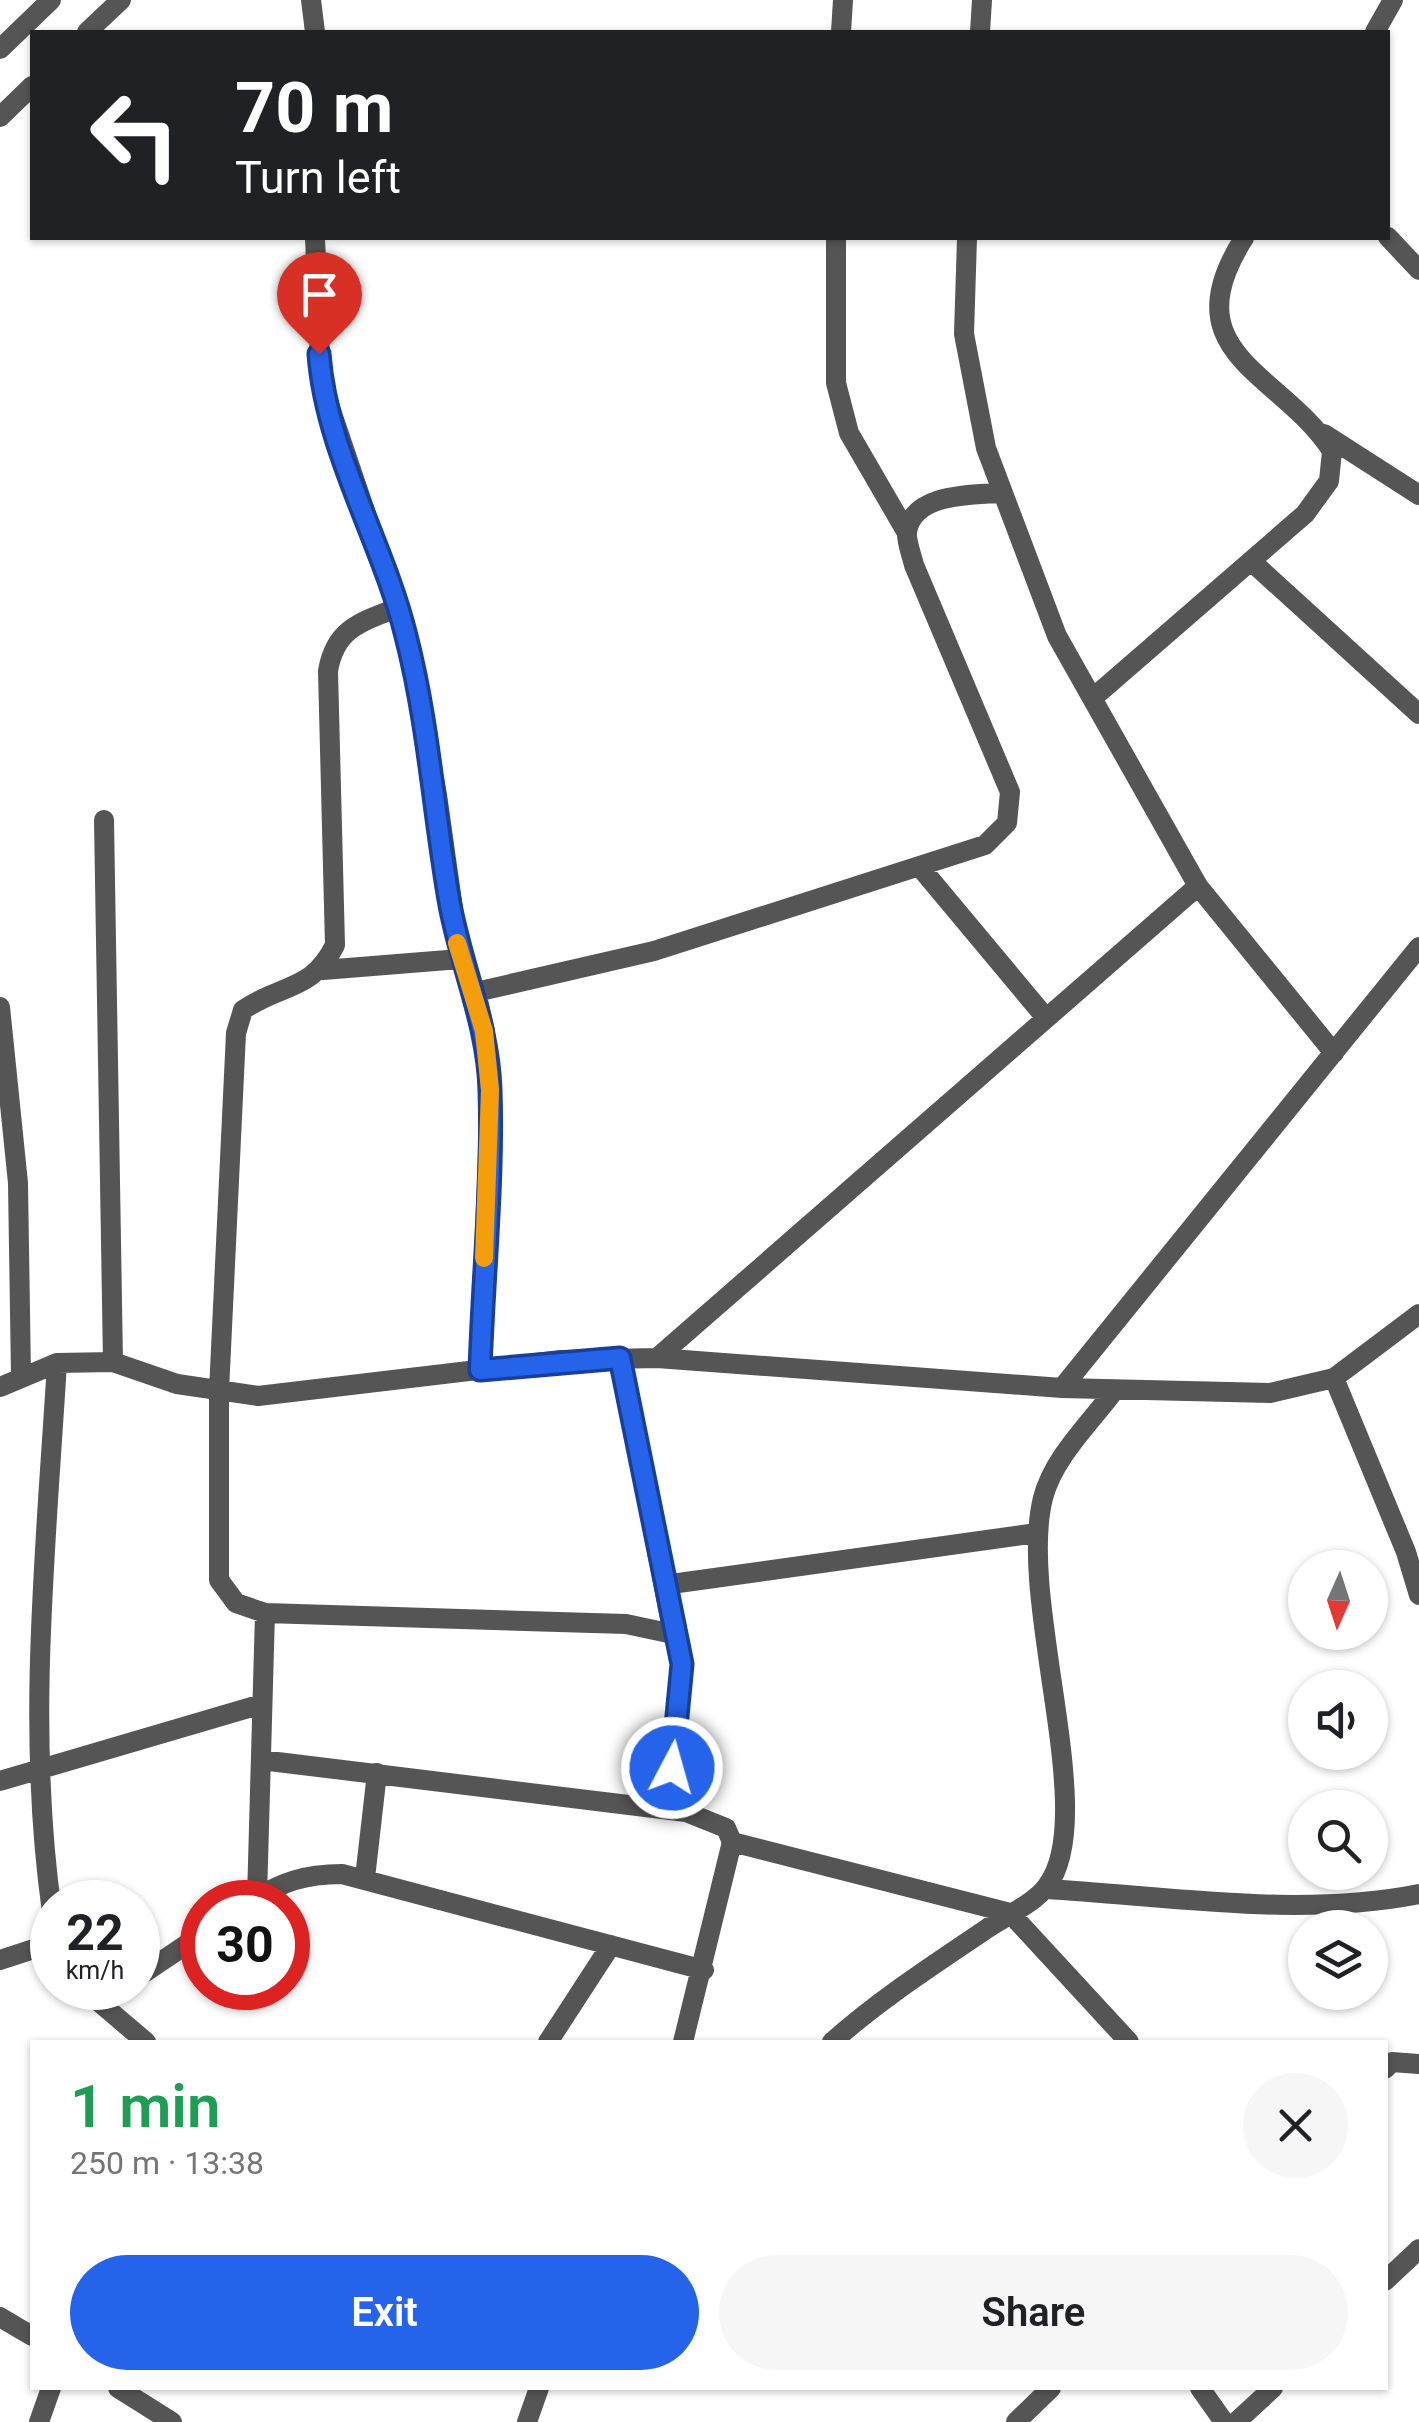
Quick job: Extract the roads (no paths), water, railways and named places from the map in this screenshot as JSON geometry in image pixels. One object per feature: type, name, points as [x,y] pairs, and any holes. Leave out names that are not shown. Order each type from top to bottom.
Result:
[{"type":"street","points":[[0,49],[51,0]]},
{"type":"street","points":[[89,30],[121,0]]},
{"type":"street","points":[[311,0],[315,30]]},
{"type":"street","points":[[841,30],[843,0]]},
{"type":"street","points":[[980,30],[982,0]]},
{"type":"street","points":[[1376,30],[1393,0]]},
{"type":"street","points":[[0,117],[30,88]]},
{"type":"street","points":[[1390,239],[1419,270]]},
{"type":"street","points":[[315,240],[321,381],[397,608],[421,702],[460,959],[476,992],[490,1090],[480,1370]]},
{"type":"street","points":[[476,992],[654,951],[920,867],[984,845],[1007,823],[1010,792],[914,565],[907,533],[849,432],[836,383],[836,240]]},
{"type":"street","points":[[966,240],[964,334],[1000,493],[1058,636],[1198,886],[1334,1053]]},
{"type":"street","points":[[1243,240],[1230,260],[1219,294],[1221,332],[1240,363],[1320,432],[1419,495]]},
{"type":"street","points":[[1094,698],[1305,514],[1329,481],[1332,451],[1320,432]]},
{"type":"street","points":[[907,533],[916,514],[946,496],[1000,493]]},
{"type":"street","points":[[1251,560],[1419,714]]},
{"type":"street","points":[[323,970],[335,945],[328,672],[332,648],[347,627],[397,608]]},
{"type":"street","points":[[104,820],[113,1362]]},
{"type":"street","points":[[920,867],[1046,1018]]},
{"type":"street","points":[[657,1358],[1198,886]]},
{"type":"street","points":[[1062,1388],[1419,947]]},
{"type":"street","points":[[460,959],[323,970],[301,985],[262,996],[242,1010],[236,1033],[219,1391],[219,1580],[236,1603],[265,1612],[626,1624],[673,1634]]},
{"type":"street","points":[[0,1007],[18,1183],[21,1375]]},
{"type":"street","points":[[0,1387],[57,1363],[113,1362],[177,1384],[258,1396],[480,1370],[657,1358],[1062,1388],[1270,1394],[1334,1378],[1419,1314]]},
{"type":"street","points":[[620,1358],[682,1664],[672,1768],[674,1798],[686,1812]]},
{"type":"street","points":[[49,1880],[37,1768],[37,1684],[57,1363]]},
{"type":"street","points":[[1334,1378],[1406,1552],[1419,1595]]},
{"type":"street","points":[[834,2040],[868,2010],[1046,1888],[1066,1851],[1068,1813],[1038,1591],[1036,1533],[1044,1494],[1061,1460],[1114,1391]]},
{"type":"street","points":[[664,1584],[1036,1533]]},
{"type":"street","points":[[254,1880],[265,1612]]},
{"type":"street","points":[[0,1781],[262,1704]]},
{"type":"street","points":[[260,1760],[686,1812],[726,1828],[732,1842],[685,2040]]},
{"type":"street","points":[[364,1878],[376,1774]]},
{"type":"street","points":[[732,1842],[1010,1913],[1127,2040]]},
{"type":"street","points":[[295,1880],[308,1874],[364,1878],[704,1970]]},
{"type":"street","points":[[1046,1888],[1302,1904],[1374,1903],[1419,1894]]},
{"type":"street","points":[[549,2040],[612,1945]]},
{"type":"street","points":[[0,1960],[30,1950]]},
{"type":"street","points":[[111,2010],[144,2040]]},
{"type":"street","points":[[1388,2065],[1392,2062],[1419,2064]]},
{"type":"street","points":[[1388,2278],[1419,2249]]},
{"type":"street","points":[[0,2317],[30,2335]]},
{"type":"street","points":[[39,2422],[50,2390]]},
{"type":"street","points":[[121,2390],[172,2422]]},
{"type":"street","points":[[527,2422],[538,2390]]},
{"type":"street","points":[[1016,2422],[1049,2390]]},
{"type":"street","points":[[1201,2390],[1224,2422]]},
{"type":"street","points":[[1236,2422],[1271,2390]]}]
